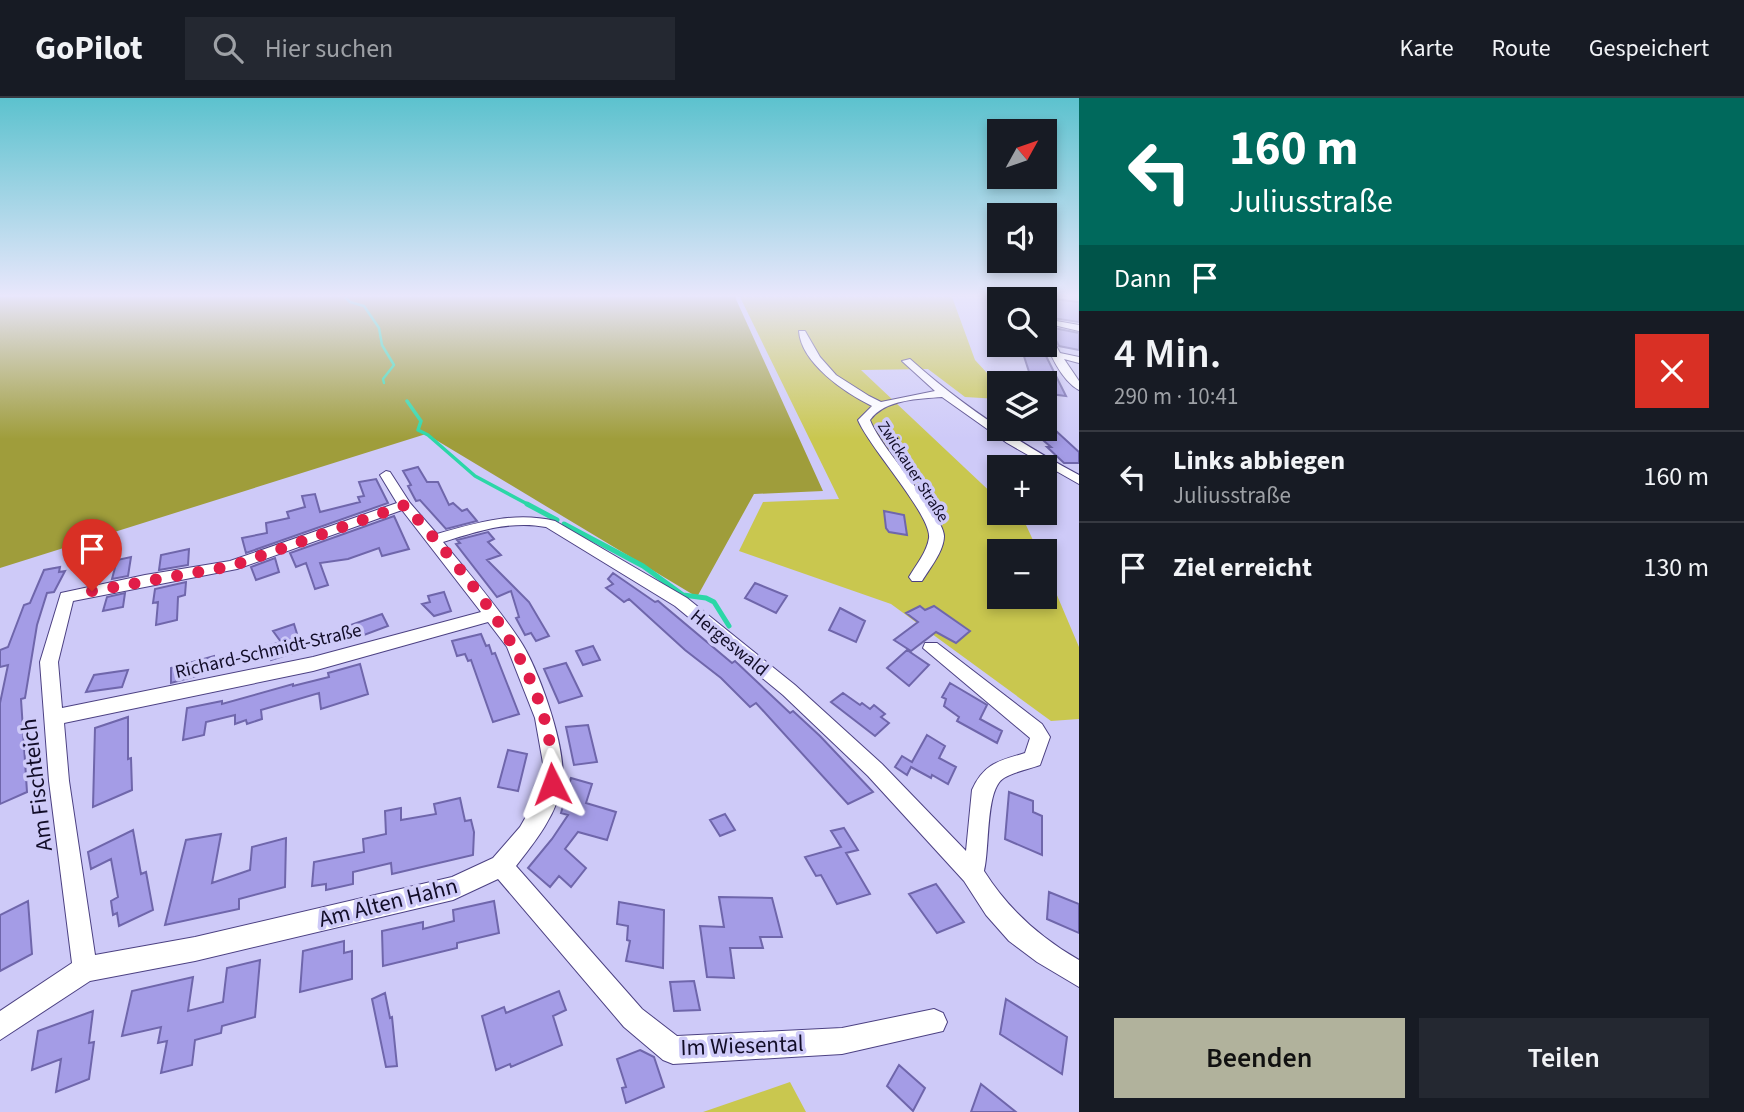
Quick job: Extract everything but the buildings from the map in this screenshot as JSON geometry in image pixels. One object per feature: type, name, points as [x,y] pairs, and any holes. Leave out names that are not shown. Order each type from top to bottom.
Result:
[{"type":"street","points":[[809,344],[828,375],[850,391],[879,405]]},
{"type":"street","points":[[1057,352],[1064,369],[1079,387]]},
{"type":"street","points":[[1059,355],[1079,360]]},
{"type":"street","points":[[907,361],[941,394],[986,426],[1079,480]]},
{"type":"street","name":"Zwickauer Straße","points":[[917,577],[934,547],[937,534],[925,510],[864,425],[867,414],[879,405],[941,394]]},
{"type":"street","name":"Am Alten Hahn","points":[[0,1027],[85,969],[195,949],[439,891],[501,866],[528,834],[544,806],[552,784],[553,763],[544,718],[514,645],[405,505],[386,475]]},
{"type":"street","name":"Am Fischteich","points":[[85,969],[52,718],[49,662],[66,597],[145,580],[232,566],[405,505]]},
{"type":"street","name":"Hergeswald","points":[[433,540],[502,523],[537,521],[550,524],[681,602],[789,690],[875,771],[972,873],[984,893],[1021,936],[1037,950],[1079,974]]},
{"type":"street","name":"Richard-Schmidt-Straße","points":[[52,718],[313,664],[492,615]]},
{"type":"street","points":[[931,648],[1035,730],[1040,737],[1033,759],[995,772],[982,790],[978,855],[972,873]]},
{"type":"street","name":"Im Wiesental","points":[[501,866],[633,1018],[673,1050],[842,1041],[934,1022]]},
{"type":"shaded area","points":[[0,344],[756,344],[823,491],[754,494],[697,597],[426,434],[0,568]]},
{"type":"shaded area","points":[[763,344],[969,344],[975,360],[987,373],[987,398],[965,397],[928,369],[861,370],[987,489],[987,525],[1026,525],[1032,539],[987,539],[987,609],[1057,609],[1057,595],[1079,647],[1079,719],[1051,721],[891,604],[739,551],[763,502],[839,499]]},
{"type":"shaded area","points":[[790,1082],[806,1112],[703,1112]]},
{"type":"waterway","points":[[382,344],[394,365],[383,379],[384,383]]},
{"type":"waterway","points":[[407,401],[421,421],[418,430],[428,435],[475,476],[531,506]]},
{"type":"waterway","points":[[527,504],[557,520]]},
{"type":"waterway","points":[[564,524],[643,566],[683,595],[706,598],[714,602],[729,626]]},
{"type":"route","points":[[92,591],[232,566],[405,505],[460,572],[514,645],[544,718],[553,763],[552,784]]}]
